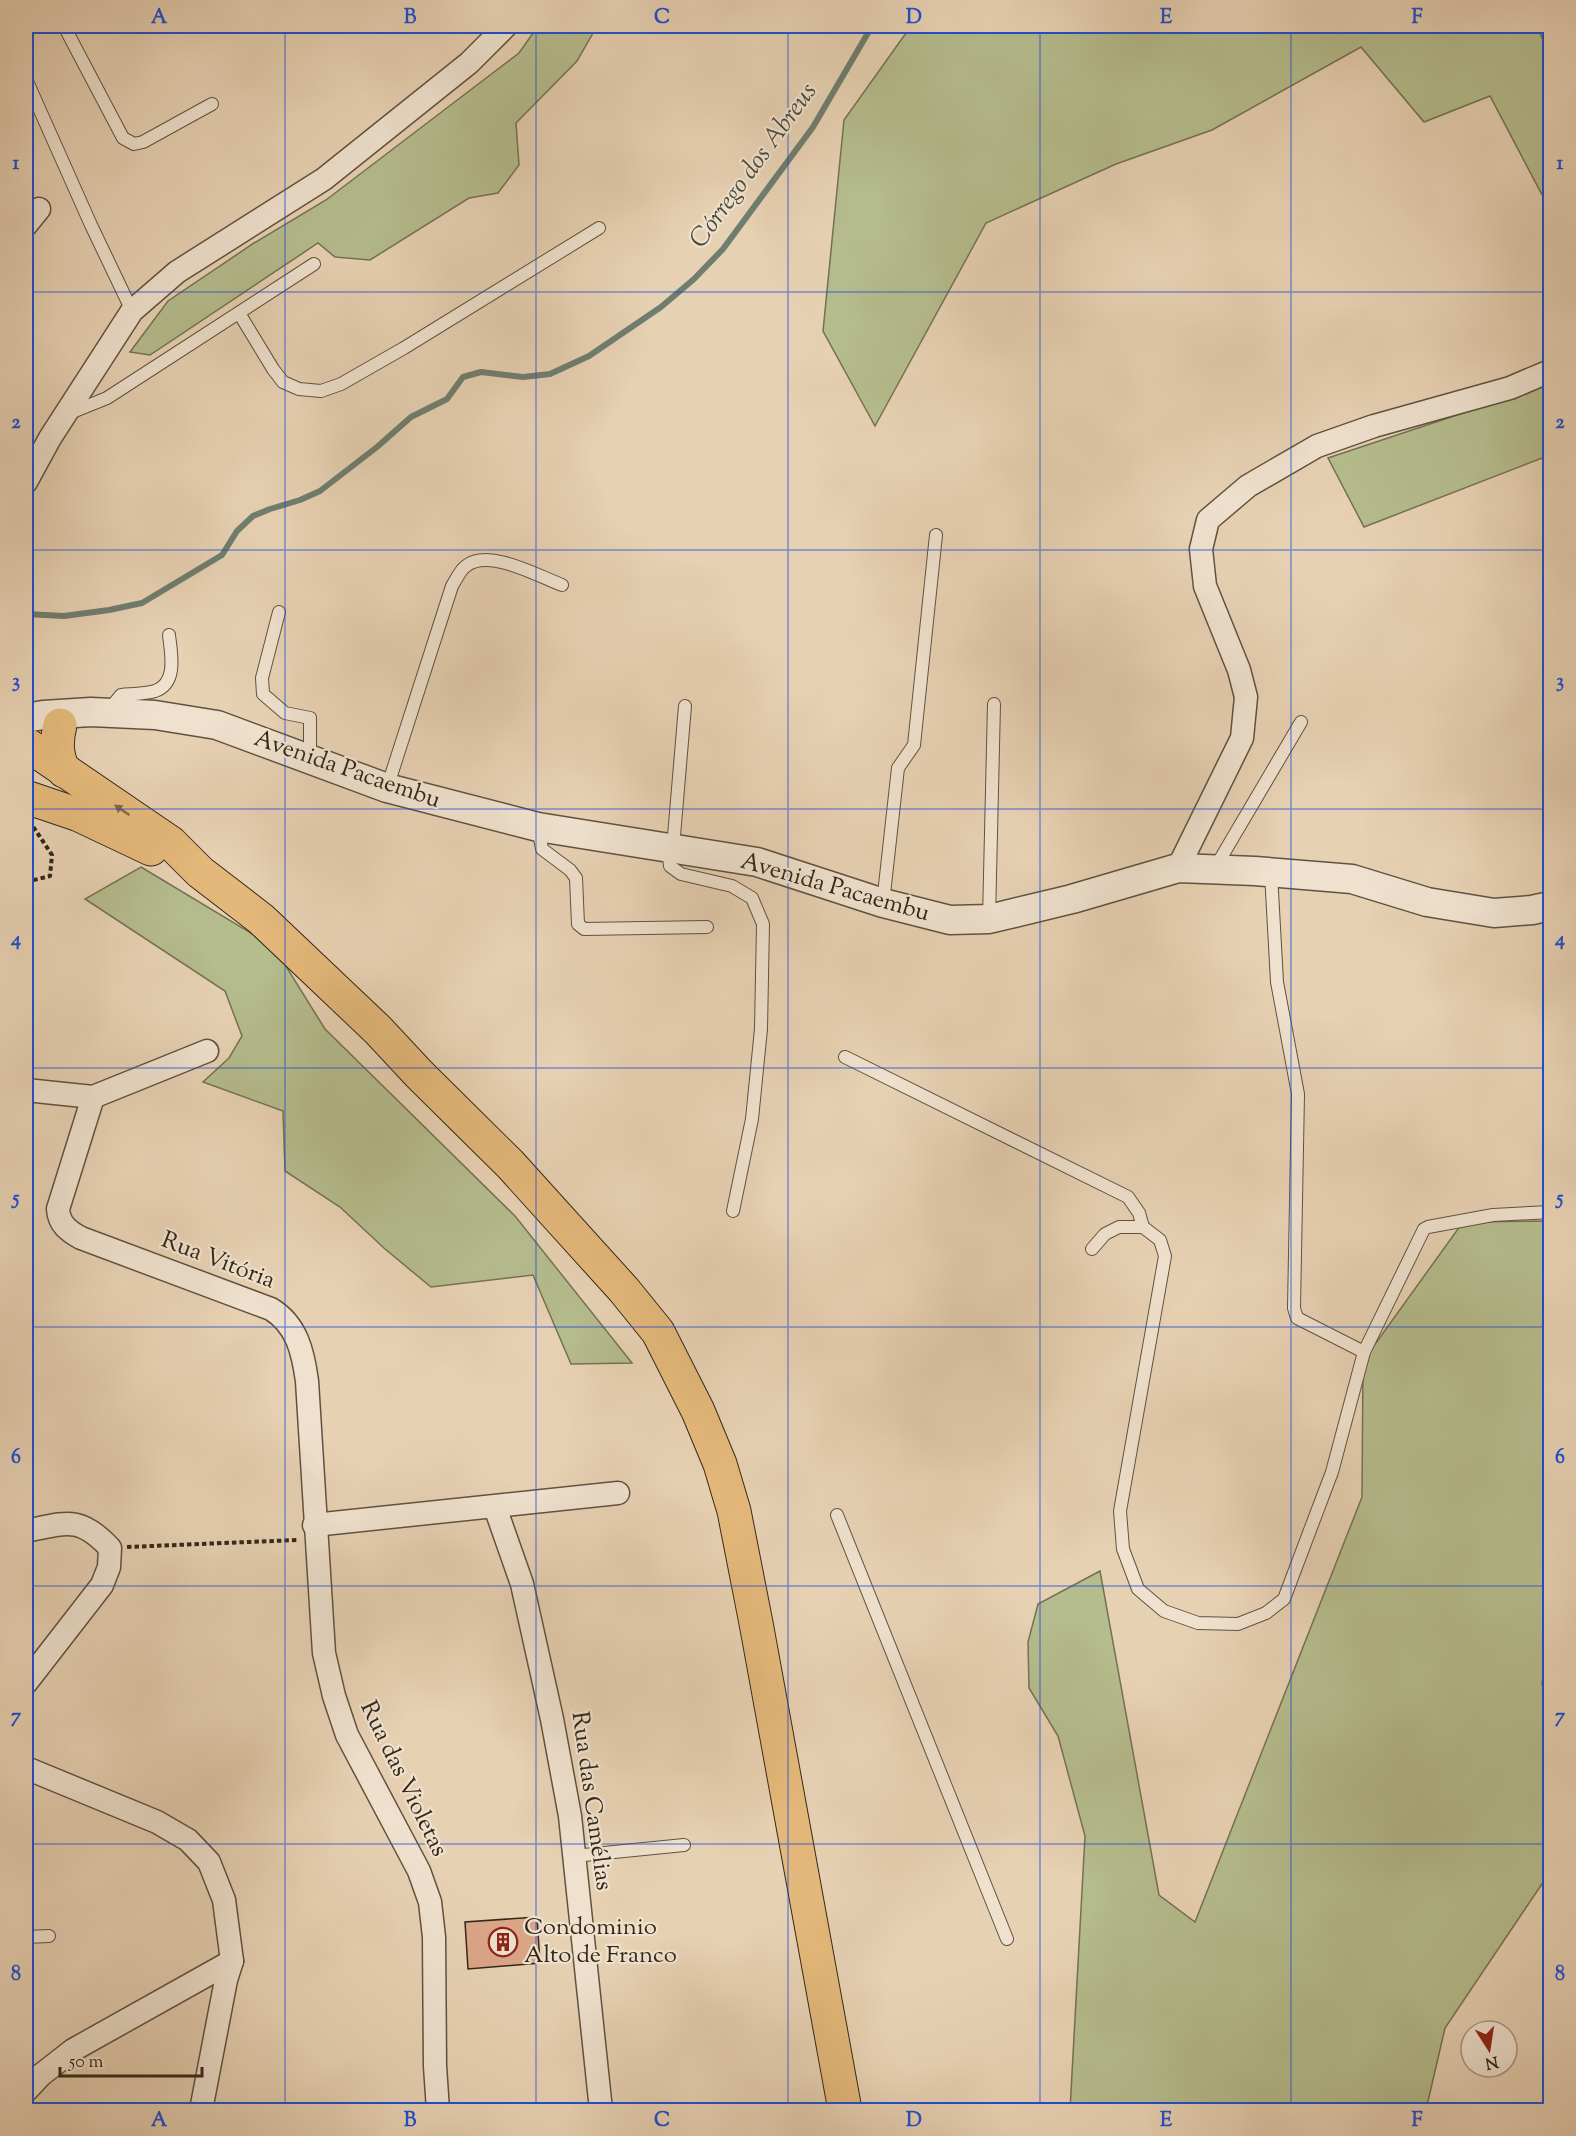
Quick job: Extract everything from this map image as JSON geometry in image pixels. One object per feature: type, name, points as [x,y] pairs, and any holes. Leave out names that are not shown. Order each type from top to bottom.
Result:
[{"type":"main road","points":[[60,725],[56,739],[64,771]]},
{"type":"main road","points":[[26,739],[64,771],[171,843],[200,872],[261,919],[378,1030],[510,1164],[624,1290],[658,1332],[698,1411],[720,1464],[734,1511],[845,2110]]},
{"type":"main road","points":[[28,810],[79,815],[200,872]]},
{"type":"street","points":[[26,482],[66,414],[132,312],[177,272],[324,179],[469,63],[506,26]]},
{"type":"street","points":[[1179,868],[1242,738],[1245,715],[1246,697],[1239,670],[1205,586],[1201,549],[1208,520],[1248,486],[1317,446],[1374,426],[1510,388],[1551,371]]},
{"type":"street","points":[[26,739],[99,713]]},
{"type":"street","name":"Avenida Pacaembu","points":[[26,739],[43,715],[99,713],[187,719],[217,725],[387,788],[538,827],[757,862],[883,903],[950,920],[989,919],[1072,899],[1179,868],[1352,879],[1427,902],[1494,913],[1551,906]]},
{"type":"street","points":[[26,1090],[93,1097],[207,1051]]},
{"type":"street","name":"Rua Vitória","points":[[93,1097],[58,1209],[62,1224],[69,1232],[81,1238],[271,1309],[289,1324],[298,1339],[304,1357],[307,1380],[315,1532]]},
{"type":"street","points":[[315,1532],[495,1507],[618,1493]]},
{"type":"street","name":"Rua das Camélias","points":[[495,1507],[522,1584],[552,1719],[570,1816],[601,2110]]},
{"type":"street","points":[[26,1531],[60,1524],[81,1524],[94,1532],[110,1548],[109,1567],[102,1585],[26,1683]]},
{"type":"street","name":"Rua das Violetas","points":[[315,1532],[324,1653],[334,1696],[347,1736],[419,1871],[430,1902],[434,1937],[435,2066],[438,2110]]},
{"type":"street","points":[[26,1768],[157,1822],[188,1840],[209,1862],[224,1900],[232,1961],[226,1980],[201,2110]]},
{"type":"street","points":[[26,2091],[41,2075],[73,2050],[232,1961]]},
{"type":"lane","points":[[64,26],[123,138],[134,144],[143,142],[212,104]]},
{"type":"lane","points":[[26,79],[132,312]]},
{"type":"lane","points":[[239,313],[283,382],[299,389],[321,391],[341,384],[404,348],[599,228]]},
{"type":"lane","points":[[66,414],[107,398],[314,264]]},
{"type":"lane","points":[[883,903],[898,768],[914,745],[936,535]]},
{"type":"lane","points":[[387,788],[452,586],[466,566],[481,560],[497,560],[561,585]]},
{"type":"lane","points":[[279,612],[262,678],[263,694],[285,713],[310,718],[310,747],[306,758]]},
{"type":"lane","points":[[99,713],[121,695],[156,691],[167,683],[173,663],[169,635]]},
{"type":"lane","points":[[989,919],[994,704]]},
{"type":"lane","points":[[685,706],[674,836],[668,849],[670,866],[681,874],[732,886],[752,898],[763,924],[760,1040],[752,1119],[733,1211]]},
{"type":"lane","points":[[1214,869],[1301,722]]},
{"type":"lane","points":[[538,827],[542,849],[570,870],[576,878],[578,924],[584,928],[706,927]]},
{"type":"lane","points":[[1271,873],[1276,982],[1298,1094],[1293,1308],[1298,1318],[1364,1352]]},
{"type":"lane","points":[[845,1057],[1128,1197],[1139,1213],[1143,1227],[1160,1240],[1166,1256],[1120,1510],[1124,1549],[1138,1589],[1164,1611],[1198,1623],[1238,1624],[1266,1613],[1284,1599],[1332,1472],[1364,1352],[1420,1236],[1428,1227],[1493,1215],[1551,1212]]},
{"type":"lane","points":[[1092,1249],[1105,1234],[1119,1227],[1143,1227]]},
{"type":"lane","points":[[837,1515],[1007,1939]]},
{"type":"lane","points":[[574,1856],[684,1845]]},
{"type":"lane","points":[[26,1937],[49,1936]]},
{"type":"path","points":[[26,882],[50,876],[52,855],[28,810]]},
{"type":"path","points":[[110,1548],[315,1532]]},
{"type":"green space","points":[[538,26],[597,26],[577,61],[516,123],[519,165],[498,193],[469,198],[370,260],[335,257],[318,243],[150,355],[130,352],[168,301],[254,243],[326,200],[519,53]]},
{"type":"green space","points":[[911,26],[1537,26],[1550,56],[1550,210],[1490,96],[1424,122],[1361,47],[1212,130],[1116,164],[986,223],[875,426],[823,331],[844,120]]},
{"type":"green space","points":[[1550,384],[1550,455],[1364,527],[1328,458]]},
{"type":"green space","points":[[141,867],[274,947],[325,1029],[515,1216],[632,1363],[571,1364],[533,1275],[431,1287],[385,1249],[340,1207],[285,1171],[283,1111],[203,1082],[229,1058],[242,1036],[225,991],[85,899]]},
{"type":"green space","points":[[1550,1221],[1550,1646],[1542,1683],[1550,1717],[1550,1872],[1445,2028],[1426,2110],[1070,2110],[1085,1836],[1058,1736],[1029,1688],[1028,1642],[1038,1604],[1100,1571],[1159,1895],[1195,1922],[1362,1497],[1363,1361],[1463,1222]]},
{"type":"building","name":"Condominio Alto de Franco","points":[[537,1917],[540,1963],[468,1969],[465,1922]]},
{"type":"waterway","name":"Córrego dos Abreus","points":[[26,614],[64,616],[142,603],[222,555],[237,531],[253,516],[320,491],[377,447],[411,417],[447,399],[463,377],[481,372],[523,377],[550,374],[589,356],[661,307],[694,279],[723,249],[813,127],[872,26]]},
{"type":"place","name":"Condominio Alto de Franco","points":[[503,1942]]}]
